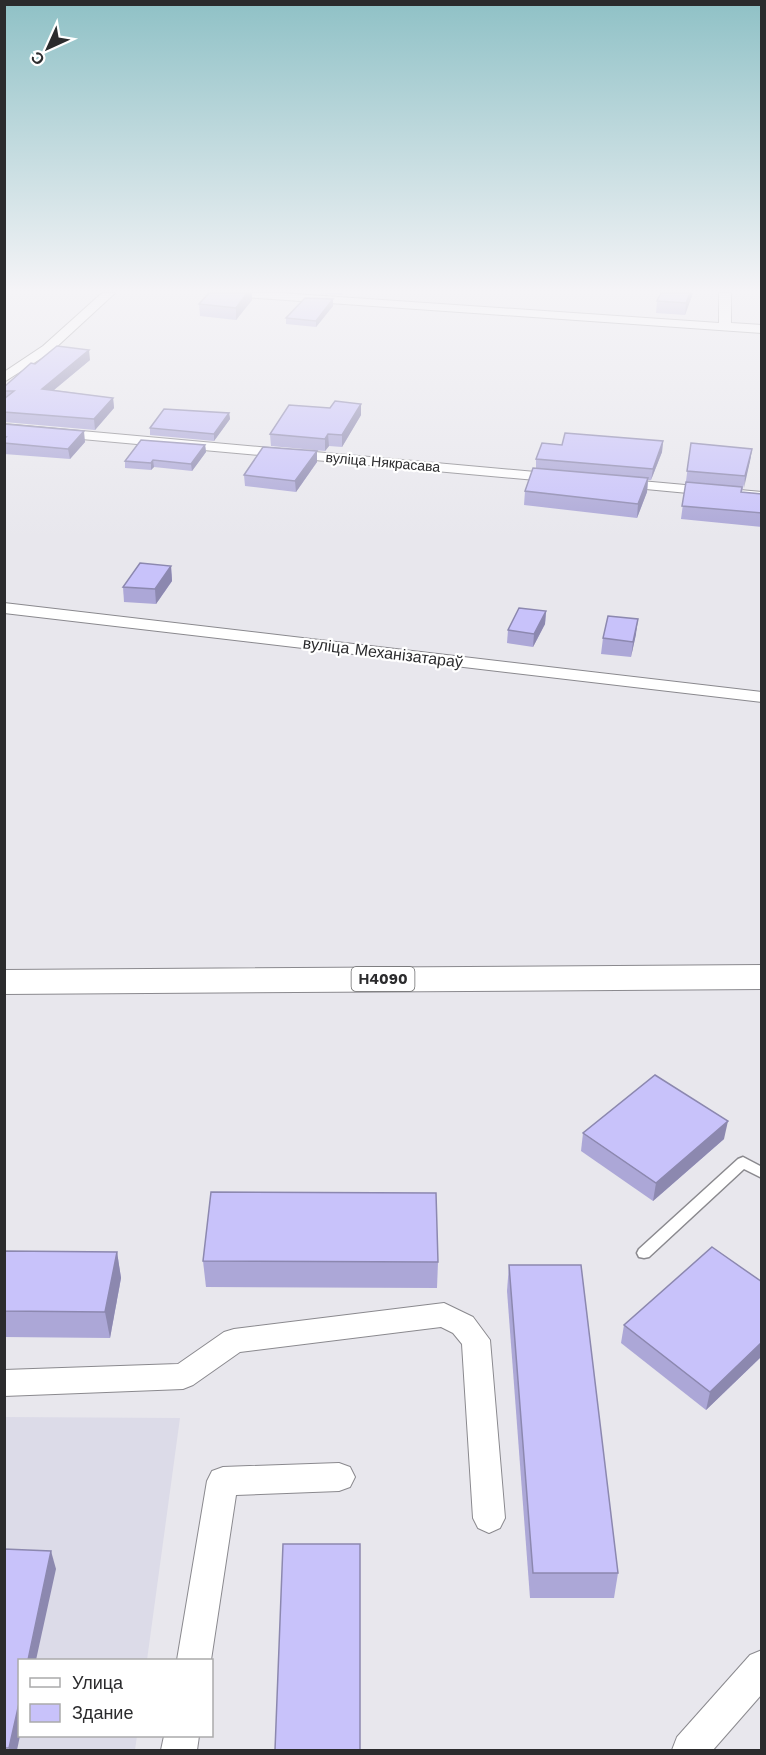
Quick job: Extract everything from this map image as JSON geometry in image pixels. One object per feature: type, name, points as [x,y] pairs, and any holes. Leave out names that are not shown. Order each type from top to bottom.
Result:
[{"type":"main road","name":"Н4090","points":[[4,982],[762,977]]},
{"type":"street","name":"вуліца Някрасава","points":[[4,428],[572,479]]},
{"type":"street","points":[[608,482],[762,496]]},
{"type":"street","name":"вуліца Механізатараў","points":[[4,608],[762,696]]},
{"type":"street","points":[[4,1383],[183,1376],[234,1341],[444,1315],[463,1325],[476,1340],[489,1518]]},
{"type":"street","points":[[194,1659],[223,1480],[339,1477]]},
{"type":"street","points":[[692,1750],[762,1667]]},
{"type":"lane","points":[[644,1253],[743,1162],[762,1173]]},
{"type":"shaded area","points":[[5,1417],[180,1418],[147,1659],[18,1659],[18,1737],[137,1737],[135,1750],[5,1750]]},
{"type":"building","points":[[18,375],[59,375],[42,389],[113,398],[94,419],[4,412],[4,399],[14,391],[4,391],[4,387]]},
{"type":"building","points":[[335,401],[361,404],[342,435],[328,434],[325,439],[270,434],[289,405],[330,408]]},
{"type":"building","points":[[164,409],[229,413],[214,434],[150,428]]},
{"type":"building","points":[[4,424],[84,431],[68,449],[4,443],[6,437],[4,437]]},
{"type":"building","points":[[565,433],[663,441],[653,469],[536,459],[542,443],[562,445]]},
{"type":"building","points":[[141,440],[205,445],[191,464],[153,460],[151,463],[125,461]]},
{"type":"building","points":[[691,443],[752,449],[745,476],[687,471]]},
{"type":"building","points":[[263,447],[317,451],[295,481],[244,475]]},
{"type":"building","points":[[533,468],[648,478],[638,504],[525,491]]},
{"type":"building","points":[[686,482],[742,487],[741,492],[762,494],[762,513],[682,506]]},
{"type":"building","points":[[140,563],[171,566],[155,589],[123,587]]},
{"type":"building","points":[[519,608],[546,611],[534,634],[508,630]]},
{"type":"building","points":[[608,616],[638,619],[633,642],[603,638]]},
{"type":"building","points":[[655,1075],[728,1121],[656,1183],[583,1133]]},
{"type":"building","points":[[211,1192],[436,1193],[438,1262],[203,1261]]},
{"type":"building","points":[[712,1247],[762,1282],[762,1342],[710,1392],[624,1325]]},
{"type":"building","points":[[4,1251],[117,1252],[105,1312],[4,1311]]},
{"type":"building","points":[[509,1265],[581,1265],[618,1573],[533,1573]]},
{"type":"building","points":[[283,1544],[360,1544],[360,1750],[275,1750]]},
{"type":"building","points":[[4,1549],[51,1551],[28,1659],[18,1659],[18,1708],[9,1748],[4,1748]]}]
